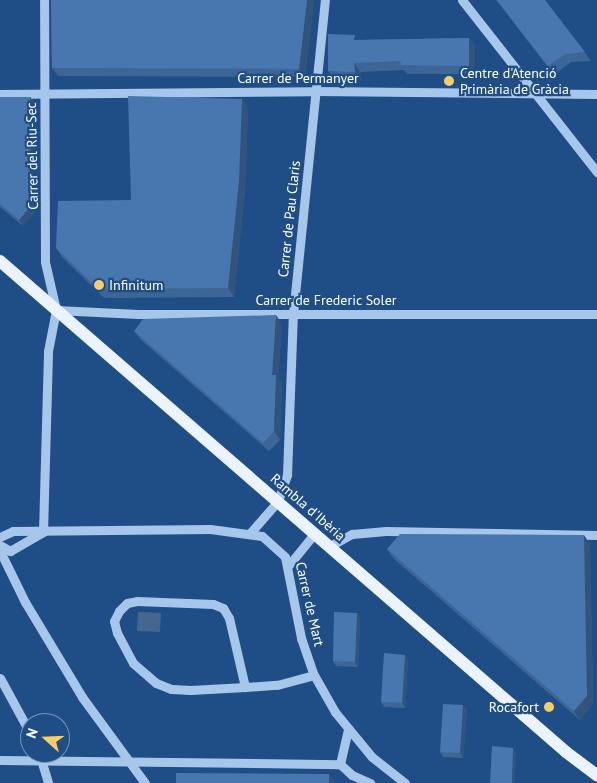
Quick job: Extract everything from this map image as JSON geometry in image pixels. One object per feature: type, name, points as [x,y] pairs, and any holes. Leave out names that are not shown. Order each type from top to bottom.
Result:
[{"type":"main road","name":"Rambla d'Ibèria","points":[[0,261],[278,500],[566,752],[597,775]]},
{"type":"street","name":"Carrer del Riu-Sec","points":[[44,0],[45,262],[56,310]]},
{"type":"street","name":"Carrer de Pau Claris","points":[[278,500],[287,475],[290,446],[293,314],[325,0]]},
{"type":"street","points":[[462,0],[597,172]]},
{"type":"street","name":"Carrer de Permanyer","points":[[0,94],[315,91],[597,94]]},
{"type":"street","points":[[43,532],[48,351],[56,310]]},
{"type":"street","name":"Carrer de Frederic Soler","points":[[56,310],[138,314],[597,314]]},
{"type":"street","points":[[0,537],[13,531],[210,529],[251,532],[278,500]]},
{"type":"street","points":[[330,546],[352,534],[386,531],[597,535]]},
{"type":"street","points":[[0,545],[10,551],[43,532]]},
{"type":"street","name":"Carrer de Mart","points":[[251,532],[272,542],[288,566],[301,638],[314,675],[348,729],[372,757],[405,783]]},
{"type":"street","points":[[288,566],[315,533]]},
{"type":"street","points":[[0,551],[25,602],[82,697],[133,763],[145,783]]},
{"type":"street","points":[[245,687],[229,618],[223,608],[213,604],[138,601],[127,602],[119,611],[114,621],[116,633],[133,663],[156,683],[171,688],[191,690],[245,687],[277,685],[314,675]]},
{"type":"street","points":[[0,678],[20,715]]},
{"type":"street","points":[[348,729],[340,764],[351,779],[370,783]]},
{"type":"street","points":[[0,760],[20,759]]},
{"type":"street","points":[[70,759],[133,763],[340,764]]},
{"type":"street","points":[[43,763],[48,783]]},
{"type":"water","points":[[138,612],[161,613],[160,632],[137,631]]},
{"type":"building","points":[[51,0],[307,0],[299,69],[52,68]]},
{"type":"building","points":[[497,0],[545,0],[585,52],[565,54],[548,66]]},
{"type":"building","points":[[328,34],[355,35],[354,40],[469,38],[469,66],[401,65],[400,61],[354,63],[355,72],[328,71]]},
{"type":"building","points":[[128,96],[242,99],[239,181],[228,288],[98,289],[56,248],[58,201],[131,200]]},
{"type":"building","points":[[0,97],[30,97],[30,207],[19,220],[0,204]]},
{"type":"building","points":[[276,315],[272,375],[276,375],[274,431],[263,443],[134,331],[143,319]]},
{"type":"building","points":[[400,534],[584,535],[587,696],[574,711],[387,549]]},
{"type":"building","points":[[334,612],[357,613],[355,662],[333,661]]},
{"type":"building","points":[[384,653],[405,655],[402,703],[381,702]]},
{"type":"building","points":[[443,704],[463,705],[460,753],[440,752]]},
{"type":"building","points":[[492,746],[513,748],[512,783],[490,783]]},
{"type":"building","points":[[176,773],[329,774],[329,783],[176,783]]},
{"type":"place","name":"Centre d'Atenció Primària de Gràcia","points":[[449,81]]},
{"type":"place","name":"Infinitum","points":[[99,285]]},
{"type":"place","name":"Rocafort","points":[[549,707]]}]
